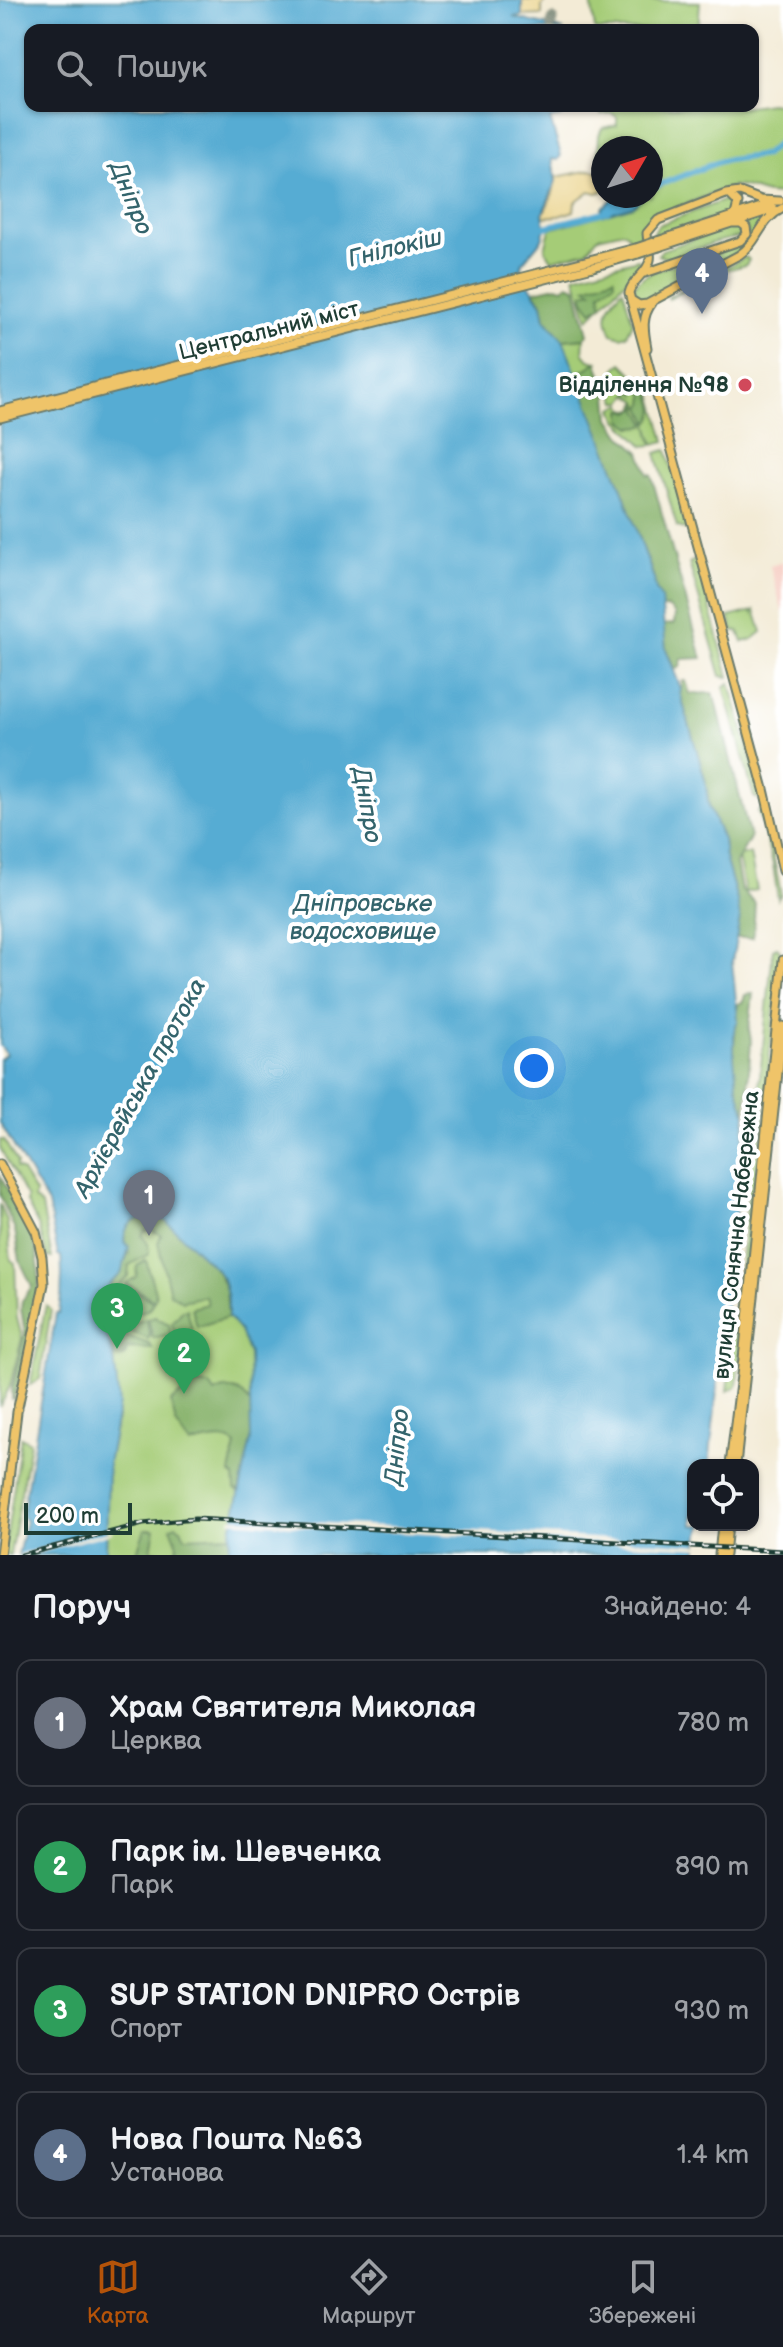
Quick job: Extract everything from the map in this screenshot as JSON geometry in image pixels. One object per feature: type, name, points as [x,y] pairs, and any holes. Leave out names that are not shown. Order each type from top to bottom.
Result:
[{"type":"main road","points":[[782,204],[740,192],[726,194],[653,224],[647,233],[651,253],[649,264],[630,287],[630,298],[768,803],[783,871]]},
{"type":"main road","points":[[726,194],[738,201],[739,210],[734,219]]},
{"type":"main road","points":[[545,276],[637,251],[782,204]]},
{"type":"main road","points":[[630,298],[642,305],[742,253],[751,245],[768,216],[782,204]]},
{"type":"main road","points":[[641,275],[744,239],[746,227],[734,219]]},
{"type":"main road","points":[[651,253],[660,260],[674,262]]},
{"type":"main road","points":[[683,284],[698,267],[696,260],[686,258]]},
{"type":"main road","name":"Центральний міст","points":[[0,411],[545,276]]},
{"type":"main road","name":"Центральний міст","points":[[0,418],[545,276]]},
{"type":"main road","points":[[651,370],[644,322],[646,312],[655,299]]},
{"type":"main road","name":"вулиця Сонячна Набережна","points":[[734,1459],[783,960]]},
{"type":"main road","points":[[780,979],[783,993]]},
{"type":"main road","name":"вулиця Сонячна Набережна","points":[[734,1459],[783,1026]]},
{"type":"main road","points":[[0,1164],[36,1232],[44,1284],[17,1412],[0,1551]]},
{"type":"main road","points":[[0,1523],[4,1509]]},
{"type":"main road","points":[[722,1555],[724,1531]]},
{"type":"shaded area","points":[[783,562],[783,614],[770,566]]},
{"type":"green space","points":[[591,0],[700,2],[698,24],[594,24]]},
{"type":"green space","points":[[759,105],[783,105],[783,194],[767,194],[733,186],[649,219],[640,233],[641,242],[635,243],[624,231],[598,237],[587,251],[552,260],[545,249],[550,229],[626,208],[663,208],[663,136],[599,136],[602,128],[617,125],[617,117],[600,112],[759,112]]},
{"type":"green space","points":[[731,200],[734,204],[732,212],[652,236],[658,225]]},
{"type":"green space","points":[[764,216],[746,248],[700,272],[701,263],[696,256],[743,243],[749,236],[745,222]]},
{"type":"green space","points":[[735,225],[743,231],[739,237],[672,258],[658,255],[662,250]]},
{"type":"green space","points":[[746,257],[749,260],[746,265],[723,271],[669,299],[668,297]]},
{"type":"green space","points":[[638,259],[641,265],[588,319],[575,276]]},
{"type":"green space","points":[[687,261],[695,265],[692,271],[670,290],[643,301],[636,301],[631,295],[639,280],[646,275]]},
{"type":"green space","points":[[614,277],[615,282],[601,292],[602,305],[592,311],[583,299],[584,293],[592,291],[586,287]]},
{"type":"green space","points":[[568,284],[576,287],[588,334],[584,338],[563,340],[545,319],[542,303],[534,291],[557,286],[563,288]]},
{"type":"green space","points":[[623,289],[633,323],[627,335],[621,337],[612,334],[607,315],[614,299]]},
{"type":"green space","points":[[584,338],[583,353],[589,360],[597,362],[576,375],[563,340]]},
{"type":"green space","points":[[597,362],[608,396],[610,418],[621,435],[640,452],[648,475],[651,474],[702,658],[681,659],[680,667],[676,669],[663,637],[663,625],[674,624],[675,614],[668,607],[661,609],[654,578],[622,489],[576,375]]},
{"type":"green space","points":[[622,363],[632,373],[634,382],[637,377],[650,385],[665,441],[654,444],[647,421],[653,445],[644,446],[617,419],[613,408],[623,404],[624,408],[635,409],[637,403],[641,408],[638,401],[630,395],[633,391],[636,394],[634,386],[623,402],[617,402],[612,376]]},
{"type":"green space","points":[[639,379],[648,385],[654,404],[654,414],[649,423],[642,407],[644,396],[635,382]]},
{"type":"green space","points":[[638,407],[646,423],[645,426],[632,427],[622,420],[622,410],[631,412]]},
{"type":"green space","points":[[667,450],[689,530],[677,527],[656,453]]},
{"type":"green space","points":[[697,559],[729,677],[721,676],[689,563]]},
{"type":"green space","points":[[755,610],[762,632],[743,642],[739,632],[733,631],[729,617]]},
{"type":"green space","points":[[683,681],[686,681],[690,694],[712,693],[716,700],[750,838],[736,863],[741,890],[755,903],[753,938],[735,938],[738,929],[737,900],[723,840],[709,807],[705,779],[680,693]]},
{"type":"green space","points":[[730,683],[762,797],[758,799],[754,797],[724,687]]},
{"type":"green space","points":[[764,808],[781,894],[778,899],[773,865],[758,811]]},
{"type":"green space","points":[[750,854],[757,890],[745,892],[738,856]]},
{"type":"green space","points":[[777,947],[780,950],[737,1386],[728,1391],[773,949]]},
{"type":"green space","points":[[753,994],[746,1115],[737,1088],[734,1046],[738,1004],[743,1002],[745,995]]},
{"type":"green space","points":[[0,1140],[4,1140],[17,1163],[16,1168],[21,1170],[35,1193],[34,1199],[42,1206],[52,1258],[47,1257],[39,1227],[0,1148]]},
{"type":"green space","points":[[0,1176],[27,1225],[38,1260],[34,1321],[14,1399],[12,1388],[25,1333],[22,1301],[32,1286],[20,1261],[15,1230],[0,1195]]},
{"type":"green space","points":[[0,1204],[7,1221],[11,1260],[15,1263],[17,1318],[22,1338],[10,1386],[0,1407]]},
{"type":"green space","points":[[141,1217],[166,1221],[216,1269],[226,1289],[228,1317],[197,1327],[192,1308],[207,1304],[205,1296],[182,1301],[170,1293],[158,1243],[161,1235],[152,1230],[145,1231],[142,1236],[148,1243],[149,1254],[129,1265],[128,1276],[115,1290],[114,1297],[105,1294],[109,1284],[117,1278],[129,1252],[124,1241],[127,1225]]},
{"type":"green space","points":[[155,1217],[240,1331],[249,1354],[252,1428],[228,1555],[106,1555],[108,1464],[118,1413],[114,1357],[100,1314],[102,1298],[117,1278],[129,1247]]},
{"type":"green space","points":[[146,1260],[156,1296],[154,1300],[126,1283],[136,1277],[137,1266]]},
{"type":"green space","points":[[125,1285],[153,1302],[150,1309],[118,1319],[119,1295]]},
{"type":"green space","points":[[46,1305],[51,1310],[40,1379],[30,1385]]},
{"type":"green space","points":[[187,1309],[192,1329],[175,1333],[172,1323]]},
{"type":"green space","points":[[155,1317],[169,1324],[171,1334],[153,1338],[148,1319]]},
{"type":"green space","points":[[146,1319],[148,1339],[122,1328]]},
{"type":"green space","points":[[103,1327],[149,1344],[153,1349],[127,1348],[125,1356],[114,1357]]},
{"type":"green space","points":[[195,1384],[210,1385],[215,1393],[235,1390],[251,1404],[251,1440],[239,1492],[230,1473],[236,1445],[220,1439],[190,1444],[176,1424],[171,1402]]},
{"type":"green space","points":[[21,1437],[30,1442],[10,1555],[4,1555]]},
{"type":"green space","points":[[176,1525],[185,1537],[231,1535],[228,1555],[136,1555],[145,1529],[155,1529],[151,1550],[167,1554],[176,1552],[178,1545],[171,1527]]},
{"type":"sand","points":[[522,0],[547,0],[542,6],[542,15],[522,16]]},
{"type":"sand","points":[[591,170],[591,191],[575,202],[574,211],[542,217],[553,193],[556,177]]},
{"type":"water","name":"Дніпровське водосховище","points":[[0,0],[522,0],[522,16],[513,17],[540,24],[24,24],[24,112],[560,112],[561,117],[550,119],[561,155],[558,160],[552,159],[556,181],[543,213],[545,228],[542,239],[522,263],[521,272],[542,304],[545,319],[563,340],[661,598],[666,649],[681,689],[705,779],[709,807],[723,840],[740,918],[732,961],[738,1020],[734,1031],[734,1057],[737,1086],[746,1115],[710,1459],[687,1459],[687,1531],[701,1531],[698,1555],[228,1555],[251,1440],[249,1354],[240,1331],[228,1317],[228,1298],[223,1279],[216,1269],[166,1221],[145,1217],[133,1222],[125,1233],[124,1241],[129,1247],[121,1274],[109,1284],[102,1298],[100,1314],[114,1357],[119,1404],[108,1464],[106,1555],[18,1555],[26,1521],[22,1516],[56,1313],[59,1313],[62,1278],[61,1256],[58,1256],[48,1204],[0,1123],[0,1059],[6,1054],[0,1045]]},
{"type":"water","points":[[602,208],[626,208],[603,215]]},
{"type":"pier","points":[[231,1518],[702,1545],[702,1548],[367,1531],[230,1521]]},
{"type":"pier","points":[[112,1530],[112,1533],[29,1555],[16,1555]]},
{"type":"waterway","name":"Гнілокіш","points":[[663,183],[721,161],[765,155],[783,139]]},
{"type":"waterway","name":"Гнілокіш","points":[[538,229],[608,211]]},
{"type":"taxiway","points":[[552,24],[553,19]]},
{"type":"railway","points":[[22,1555],[143,1524],[195,1519],[783,1551]]},
{"type":"place","name":"Нова Пошта №63","points":[[702,314]]},
{"type":"place","name":"Відділення №98","points":[[745,385]]},
{"type":"place","name":"Храм Святителя Миколая","points":[[149,1236]]},
{"type":"place","name":"SUP STATION DNIPRO Острів","points":[[117,1349]]},
{"type":"place","name":"Парк iм. Шевченка","points":[[184,1394]]},
{"type":"water label","name":"Дніпро","points":[[131,198]]},
{"type":"water label","name":"Дніпро","points":[[367,805]]},
{"type":"water label","name":"Архієрейська протока","points":[[140,1088]]},
{"type":"water label","name":"Дніпро","points":[[397,1447]]}]
